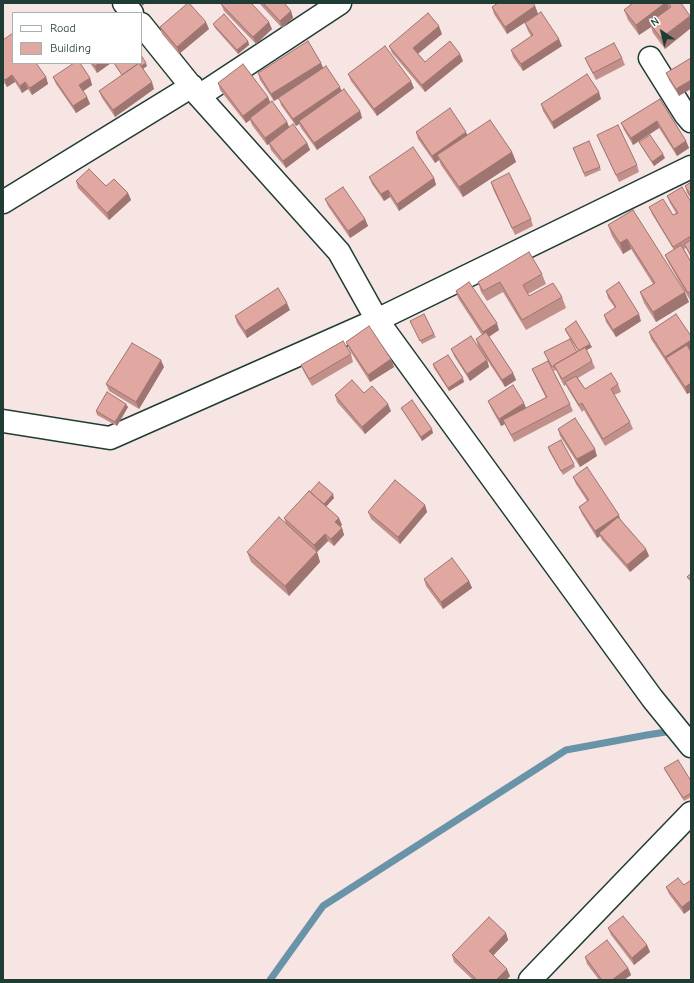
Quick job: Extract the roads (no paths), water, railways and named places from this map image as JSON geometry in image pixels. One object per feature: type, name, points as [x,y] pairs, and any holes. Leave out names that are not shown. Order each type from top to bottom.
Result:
[{"type":"street","points":[[124,3],[131,12]]},
{"type":"street","points":[[3,202],[196,91],[340,3]]},
{"type":"street","points":[[142,25],[196,91],[339,252],[378,320],[652,698],[691,746]]},
{"type":"street","points":[[650,58],[685,114],[691,121]]},
{"type":"street","points":[[3,421],[110,438],[378,320],[691,166]]},
{"type":"street","points":[[530,980],[691,813]]},
{"type":"waterway","points":[[270,980],[323,906],[566,750],[691,728]]}]
